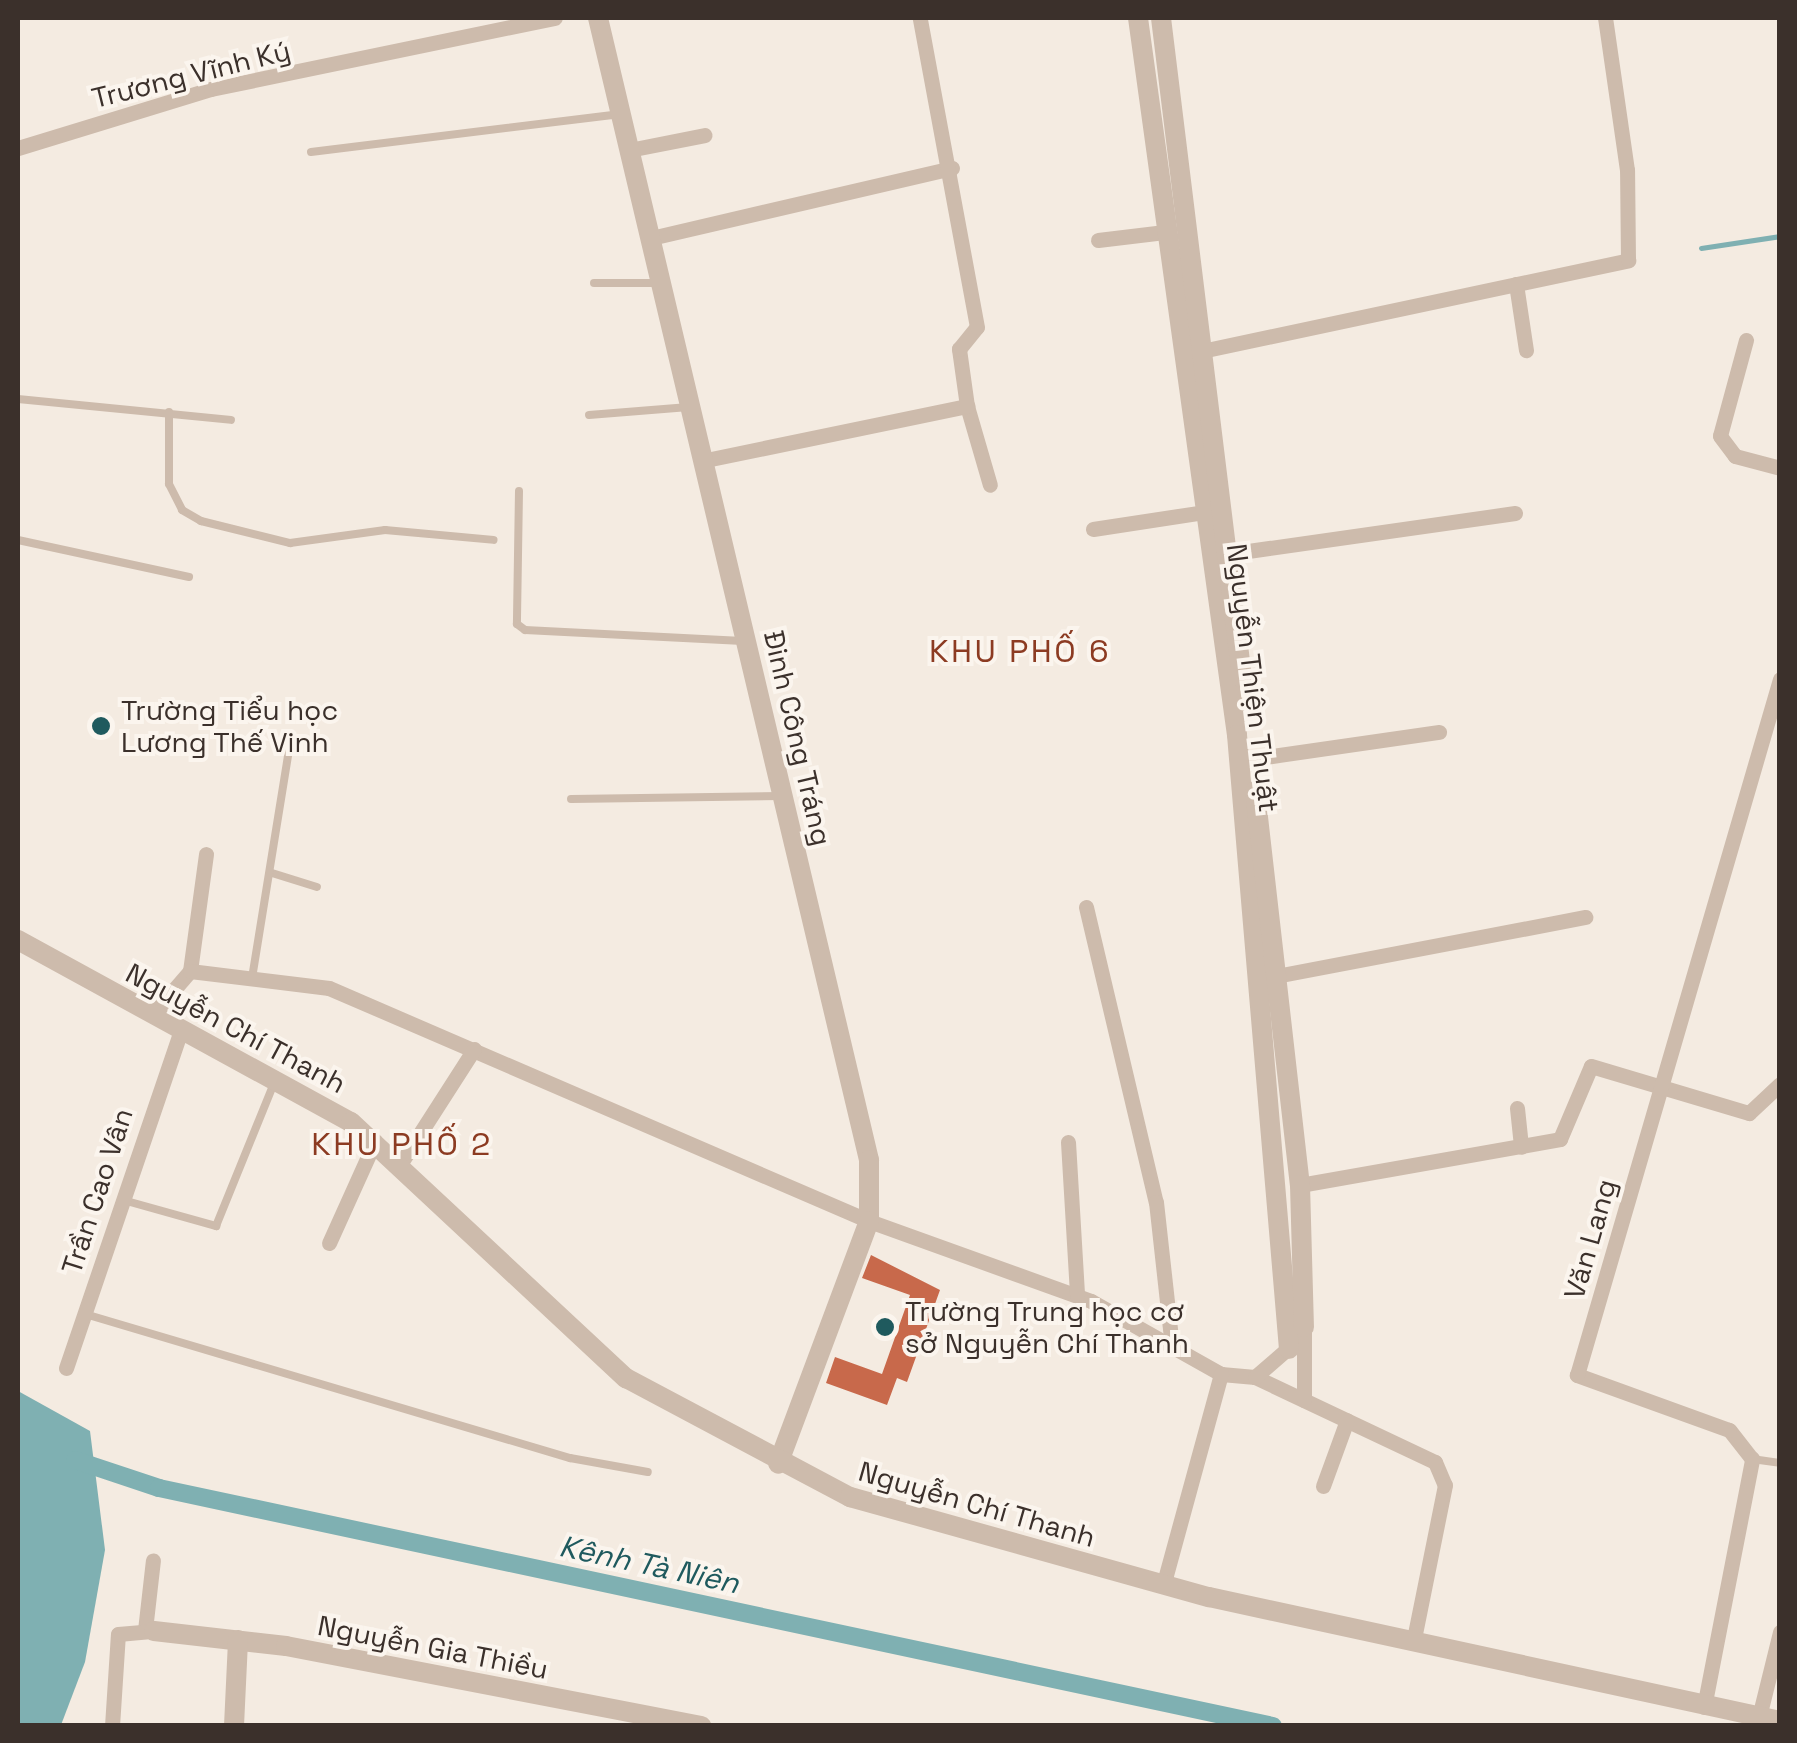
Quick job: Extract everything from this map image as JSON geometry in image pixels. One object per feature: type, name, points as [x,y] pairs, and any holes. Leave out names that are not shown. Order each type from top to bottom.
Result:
[{"type":"street","name":"Trương Vĩnh Ký","points":[[18,148],[211,88],[555,18]]},
{"type":"street","name":"Đinh Công Tráng","points":[[599,18],[868,1160],[869,1221],[778,1464]]},
{"type":"street","points":[[920,18],[952,168],[977,327],[959,348],[967,406],[990,485]]},
{"type":"street","name":"Nguyễn Thiện Thuật","points":[[1138,18],[1204,512],[1219,556],[1251,758],[1253,843],[1276,976],[1300,1185],[1304,1400]]},
{"type":"street","name":"Nguyễn Thiện Thuật","points":[[1161,18],[1253,843],[1289,1348]]},
{"type":"street","points":[[1197,352],[1516,284],[1634,254],[1605,18]]},
{"type":"street","points":[[629,150],[705,135]]},
{"type":"street","points":[[651,238],[952,168]]},
{"type":"street","points":[[1098,240],[1165,232]]},
{"type":"street","points":[[1516,284],[1526,350]]},
{"type":"street","points":[[1746,340],[1720,436],[1735,456],[1780,468]]},
{"type":"street","points":[[706,460],[967,406]]},
{"type":"street","points":[[1092,528],[1204,512]]},
{"type":"street","points":[[1219,556],[1515,513]]},
{"type":"street","name":"Văn Lang","points":[[1752,1459],[1729,1430],[1578,1380],[1780,678]]},
{"type":"street","points":[[1251,758],[1439,732]]},
{"type":"street","points":[[152,1014],[190,971],[206,854]]},
{"type":"street","points":[[1086,907],[1156,1202],[1172,1338]]},
{"type":"street","points":[[1276,976],[1585,917]]},
{"type":"street","name":"Nguyễn Chí Thanh","points":[[18,940],[375,1142],[626,1378],[778,1464],[907,1518],[1163,1586],[1769,1719]]},
{"type":"street","points":[[190,971],[253,972],[329,988],[869,1221],[1077,1295],[1172,1338],[1222,1374],[1254,1377],[1347,1420],[1444,1473],[1414,1643]]},
{"type":"street","name":"Trần Cao Vân","points":[[66,1368],[119,1198],[181,1031]]},
{"type":"street","points":[[399,1166],[474,1049]]},
{"type":"street","points":[[1300,1185],[1560,1139],[1591,1066],[1750,1113],[1780,1084]]},
{"type":"street","points":[[1517,1108],[1521,1146]]},
{"type":"street","points":[[329,1243],[375,1142]]},
{"type":"street","points":[[1068,1142],[1077,1295]]},
{"type":"street","points":[[1254,1377],[1289,1348],[1304,1327]]},
{"type":"street","points":[[1163,1586],[1222,1374]]},
{"type":"street","points":[[1324,1486],[1347,1420]]},
{"type":"street","points":[[1704,1707],[1752,1459]]},
{"type":"street","points":[[112,1726],[118,1634],[149,1631],[153,1560]]},
{"type":"street","name":"Nguyễn Gia Thiều","points":[[149,1631],[238,1640],[701,1726]]},
{"type":"street","points":[[1769,1719],[1780,1632]]},
{"type":"street","points":[[234,1726],[238,1640]]},
{"type":"lane","points":[[311,152],[620,114]]},
{"type":"lane","points":[[594,283],[662,283]]},
{"type":"lane","points":[[18,400],[231,420]]},
{"type":"lane","points":[[589,415],[693,407]]},
{"type":"lane","points":[[169,412],[169,484],[182,510],[201,521],[290,543],[385,530],[494,540]]},
{"type":"lane","points":[[519,491],[516,624],[525,630],[748,641]]},
{"type":"lane","points":[[18,540],[189,577]]},
{"type":"lane","points":[[253,972],[290,743]]},
{"type":"lane","points":[[571,799],[783,796]]},
{"type":"lane","points":[[272,873],[317,887]]},
{"type":"lane","points":[[119,1198],[216,1226],[275,1082]]},
{"type":"lane","points":[[83,1314],[570,1458],[648,1472]]},
{"type":"lane","points":[[1752,1459],[1780,1464]]},
{"type":"water","points":[[18,1391],[90,1431],[105,1550],[85,1662],[61,1725],[18,1725]]},
{"type":"building","points":[[871,1255],[940,1290],[907,1382],[897,1378],[887,1405],[826,1383],[835,1357],[882,1374],[910,1295],[862,1278]]},
{"type":"waterway","points":[[1701,248],[1780,236]]},
{"type":"waterway","name":"Kênh Tà Niên","points":[[75,1460],[159,1488],[1273,1726]]},
{"type":"place","name":"Trường Tiểu học Lương Thế Vinh","points":[[101,726]]},
{"type":"place","name":"Trường Trung học cơ sở Nguyễn Chí Thanh","points":[[885,1327]]},
{"type":"district","name":"KHU PHỐ 6","points":[[1020,651]]},
{"type":"district","name":"KHU PHỐ 2","points":[[402,1144]]}]
